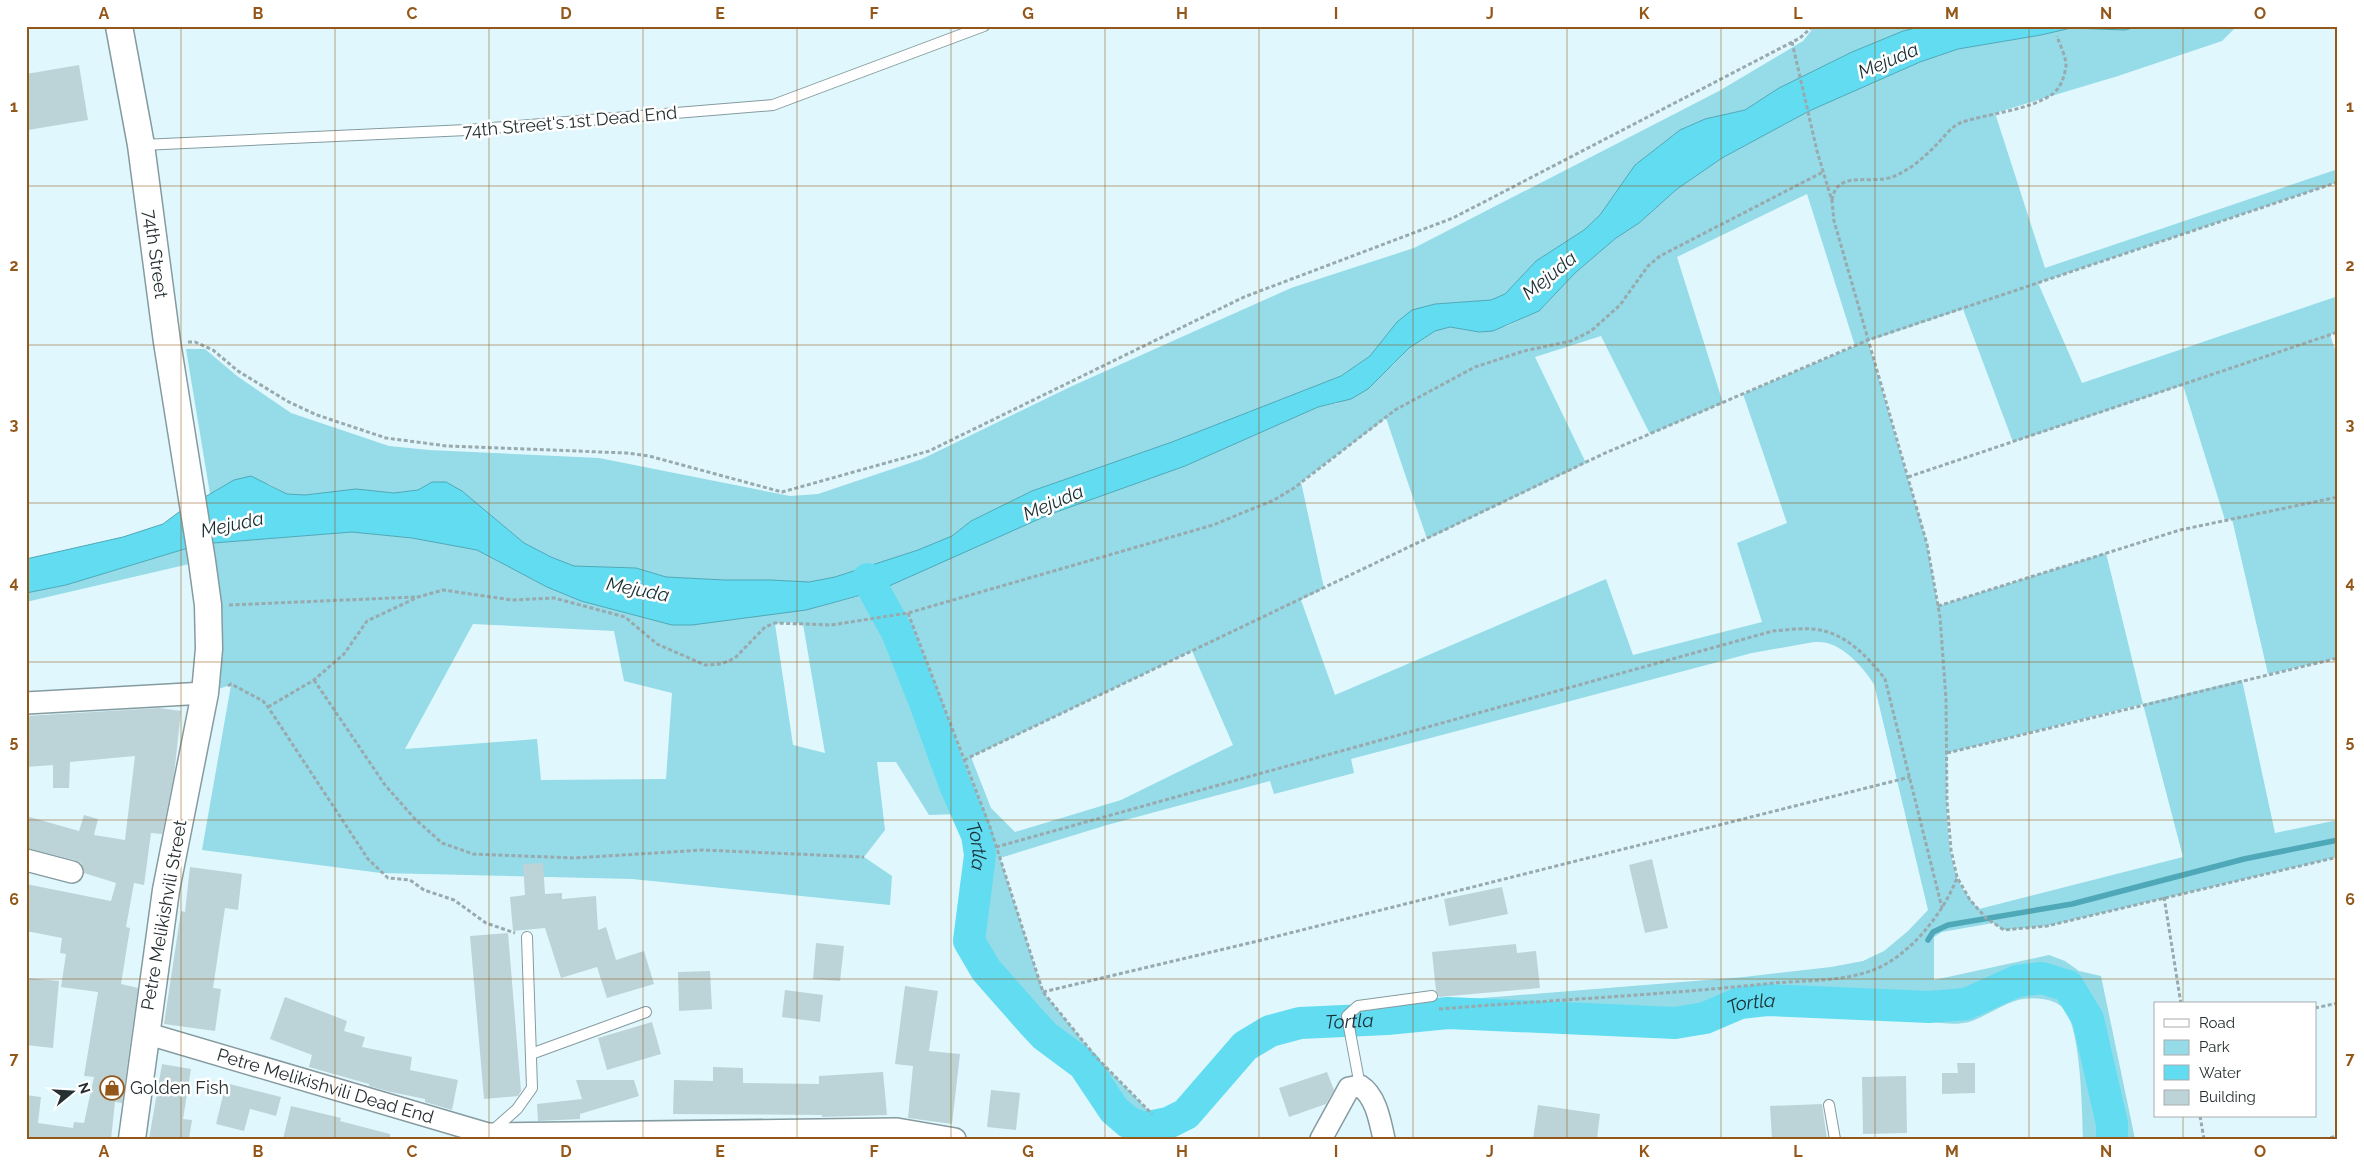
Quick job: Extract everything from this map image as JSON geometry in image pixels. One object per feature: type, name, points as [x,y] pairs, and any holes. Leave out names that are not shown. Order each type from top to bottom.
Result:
[{"type":"street","name":"74th Street","points":[[120,26],[142,145],[168,342],[208,605]]},
{"type":"street","points":[[26,703],[205,693],[209,649],[208,605]]},
{"type":"street","name":"Petre Melikishvili Street","points":[[132,1139],[166,890],[205,693]]},
{"type":"street","points":[[26,860],[72,872]]},
{"type":"street","name":"Petre Melikishvili Dead End","points":[[145,1033],[488,1134],[896,1134],[955,1139]]},
{"type":"street","points":[[1321,1139],[1355,1087],[1369,1091],[1381,1123],[1384,1139]]},
{"type":"lane","name":"74th Street's 1st Dead End","points":[[142,145],[467,130],[773,105],[984,26]]},
{"type":"lane","points":[[488,1134],[517,1109],[532,1088],[527,937]]},
{"type":"lane","points":[[1355,1087],[1347,1016],[1358,1006],[1432,996]]},
{"type":"lane","points":[[531,1054],[646,1012]]},
{"type":"lane","points":[[1829,1105],[1835,1139]]},
{"type":"path","points":[[168,342],[195,342],[213,350],[238,371],[287,401],[317,415],[386,438],[448,446],[627,453],[648,456],[782,492],[929,451],[1244,297],[1453,218],[1792,42],[1813,26]]},
{"type":"path","points":[[1832,201],[1834,189],[1841,183],[1853,180],[1892,177],[1910,167],[1958,124],[2031,104],[2052,95],[2063,81],[2066,63],[2057,36]]},
{"type":"path","points":[[1792,42],[1817,151],[1832,201],[1834,222],[1927,544],[1938,606],[1946,699],[1946,801],[1951,850],[1957,877],[1970,900],[1986,918],[2004,930],[2031,928],[2338,857]]},
{"type":"path","points":[[268,707],[314,680],[344,654],[367,621],[418,597],[443,590],[512,600],[554,598],[625,617],[657,644],[705,665],[721,664],[735,658],[765,627],[775,623],[831,625],[908,613],[1213,525],[1274,500],[1332,461],[1395,410],[1434,388],[1475,367],[1524,351],[1571,341],[1591,331],[1620,306],[1648,266],[1660,256],[1823,172]]},
{"type":"path","points":[[964,760],[1603,454],[1868,340],[2338,182]]},
{"type":"path","points":[[1908,477],[2338,332]]},
{"type":"path","points":[[1938,606],[2180,530],[2338,497]]},
{"type":"path","points":[[208,605],[418,597]]},
{"type":"path","points":[[908,613],[996,847],[1043,992],[1096,1057],[1152,1114]]},
{"type":"path","points":[[996,847],[1773,631],[1790,629],[1821,630],[1842,638],[1875,666],[1885,679],[1942,908]]},
{"type":"path","points":[[1946,753],[2338,658]]},
{"type":"path","points":[[314,680],[385,785],[415,819],[442,843],[473,854],[574,858],[703,850],[864,857]]},
{"type":"path","points":[[231,684],[264,701],[368,859],[381,873],[388,878],[410,880],[424,890],[454,900],[486,924],[527,937]]},
{"type":"path","points":[[1043,992],[1286,934],[1910,777]]},
{"type":"path","points":[[1430,1009],[1654,992],[1706,990],[1849,976],[1886,964],[1916,939],[1949,898],[1957,877]]},
{"type":"path","points":[[2164,897],[2181,1002]]},
{"type":"path","points":[[2316,1008],[2338,1003]]},
{"type":"path","points":[[2200,1118],[2204,1139]]},
{"type":"path","points":[[2324,1139],[2338,1136]]},
{"type":"green space","points":[[1815,26],[1924,26],[1903,31],[1852,52],[1779,88],[1745,110],[1705,119],[1680,130],[1635,165],[1600,215],[1584,230],[1536,261],[1505,294],[1491,300],[1435,304],[1397,322],[1370,356],[1341,376],[1172,442],[1032,491],[971,521],[952,536],[918,550],[835,577],[809,582],[725,580],[666,577],[636,568],[574,566],[524,543],[462,491],[446,482],[432,482],[418,490],[394,493],[356,489],[305,495],[287,494],[269,484],[234,480],[210,494],[186,349],[205,349],[237,376],[291,413],[389,446],[429,450],[599,458],[790,496],[818,494],[922,459],[1070,387],[1291,288],[1414,248],[1719,91],[1803,41]]},
{"type":"green space","points":[[2140,26],[2237,26],[2222,41],[2118,76],[1995,113],[2045,268],[2338,169],[2338,182],[2038,283],[2082,383],[2338,296],[2338,332],[2330,335],[2338,358],[2338,658],[2268,674],[2232,519],[2225,520],[2183,385],[2013,442],[1963,309],[1868,341],[1927,544],[1938,606],[2106,553],[2143,704],[2242,680],[2275,833],[2338,820],[2338,857],[2047,926],[2004,930],[1993,923],[1942,932],[1934,937],[1934,980],[2049,955],[2065,961],[2079,971],[2101,976],[2135,1139],[2083,1139],[2080,1072],[2070,1021],[2065,1010],[2055,1002],[2034,998],[2021,999],[1975,1020],[1954,1024],[1904,1017],[1902,1006],[1767,1000],[1740,1003],[1705,1018],[1675,1023],[1448,1013],[1387,1019],[1300,1023],[1270,1031],[1245,1046],[1186,1114],[1168,1123],[1144,1128],[1128,1122],[1114,1110],[1084,1065],[1045,1036],[986,970],[969,941],[973,912],[968,911],[967,831],[959,814],[929,815],[896,762],[877,762],[885,830],[864,857],[892,876],[890,905],[632,879],[381,873],[202,850],[231,685],[205,693],[202,561],[26,602],[26,593],[66,585],[201,544],[352,532],[412,538],[477,550],[547,587],[581,601],[672,625],[805,610],[861,596],[1048,515],[1185,466],[1318,407],[1338,403],[1393,365],[1409,348],[1435,331],[1450,327],[1479,332],[1507,326],[1539,311],[1575,273],[1616,238],[1639,223],[1677,189],[1722,158],[1809,111],[1920,62],[1958,49],[2071,28],[2125,30]],"holes":[[[1807,194],[1855,346],[1743,394],[1787,523],[1737,543],[1762,622],[1633,655],[1606,579],[1335,695],[1301,600],[1324,588],[1301,482],[1386,418],[1427,539],[1586,463],[1535,357],[1601,336],[1650,434],[1723,403],[1677,257]],[[789,622],[803,624],[825,753],[793,745],[775,624]],[[473,624],[614,631],[624,681],[672,693],[666,779],[541,780],[537,739],[405,749]],[[1814,642],[1828,643],[1849,655],[1874,684],[1928,910],[1908,931],[1884,951],[1863,961],[1831,967],[1744,977],[1420,1003],[1271,1019],[1247,1033],[1178,1106],[1166,1112],[1152,1114],[1096,1057],[1043,992],[1000,858],[1107,825],[1270,781],[1274,794],[1354,773],[1351,759],[1752,653]],[[1192,651],[1233,745],[1121,800],[1015,832],[991,808],[971,757]],[[2143,704],[2183,857],[1979,909],[1961,885],[1953,863],[1947,815],[1947,753]]]},
{"type":"water","name":"Mejuda","points":[[1924,26],[2140,26],[2125,30],[2071,28],[1958,49],[1920,62],[1809,111],[1722,158],[1677,189],[1639,223],[1616,238],[1575,273],[1539,311],[1493,331],[1479,332],[1450,327],[1435,331],[1409,348],[1368,389],[1351,399],[1318,407],[1185,466],[1048,515],[880,590],[806,610],[692,625],[672,625],[581,601],[547,587],[477,550],[412,538],[352,532],[201,544],[66,585],[26,593],[26,559],[123,537],[163,524],[179,512],[234,480],[251,476],[287,494],[305,495],[356,489],[394,493],[418,490],[432,482],[446,482],[462,491],[524,543],[574,566],[636,568],[666,577],[725,580],[809,582],[835,577],[918,550],[952,536],[971,521],[1032,491],[1172,442],[1341,376],[1370,356],[1397,322],[1412,310],[1435,304],[1491,300],[1505,294],[1536,261],[1584,230],[1600,215],[1635,165],[1680,130],[1705,119],[1745,110],[1779,88],[1852,52],[1903,31]]},
{"type":"building","points":[[79,65],[88,120],[28,130],[26,74]]},
{"type":"building","points":[[159,708],[181,711],[174,775],[162,834],[151,833],[144,885],[134,883],[126,927],[130,928],[121,984],[138,988],[122,1103],[115,1102],[111,1139],[26,1139],[26,1095],[41,1097],[38,1123],[73,1128],[74,1122],[84,1123],[94,1077],[84,1076],[98,992],[61,987],[66,954],[60,953],[62,938],[26,931],[26,884],[111,901],[116,883],[84,873],[81,863],[75,860],[26,848],[26,816],[79,831],[84,815],[98,819],[94,835],[125,840],[135,756],[70,762],[69,788],[53,788],[53,765],[26,767],[26,716]]},
{"type":"building","points":[[1652,859],[1668,928],[1645,933],[1629,865]]},
{"type":"building","points":[[543,863],[545,894],[562,893],[562,899],[596,896],[598,930],[606,927],[616,960],[644,951],[654,984],[607,998],[597,967],[561,978],[545,928],[513,931],[510,897],[525,895],[523,864]]},
{"type":"building","points":[[190,867],[242,874],[238,910],[225,908],[213,988],[221,989],[215,1031],[164,1024],[181,911],[185,912]]},
{"type":"building","points":[[1502,887],[1508,914],[1449,926],[1444,899]]},
{"type":"building","points":[[508,933],[521,1091],[518,1096],[484,1099],[470,936]]},
{"type":"building","points":[[816,943],[844,946],[840,981],[813,979]]},
{"type":"building","points":[[1516,944],[1517,953],[1536,951],[1540,988],[1439,997],[1436,991],[1432,952]]},
{"type":"building","points":[[710,971],[712,1009],[679,1011],[678,972]]},
{"type":"building","points":[[26,978],[59,981],[53,1048],[26,1045]]},
{"type":"building","points":[[905,986],[938,991],[929,1051],[960,1054],[952,1124],[908,1118],[913,1066],[895,1064]]},
{"type":"building","points":[[785,990],[823,995],[820,1022],[782,1017]]},
{"type":"building","points":[[285,997],[347,1021],[344,1031],[365,1037],[362,1047],[412,1057],[410,1070],[458,1080],[452,1110],[425,1102],[425,1099],[369,1086],[369,1084],[309,1067],[312,1055],[270,1039]]},
{"type":"building","points":[[652,1022],[661,1054],[607,1070],[598,1038]]},
{"type":"building","points":[[1957,1063],[1975,1063],[1975,1093],[1942,1094],[1942,1073],[1958,1073]]},
{"type":"building","points":[[162,1064],[191,1069],[183,1119],[192,1120],[189,1139],[149,1139]]},
{"type":"building","points":[[713,1067],[743,1068],[743,1083],[819,1084],[819,1076],[883,1072],[887,1115],[822,1117],[822,1115],[673,1114],[674,1080],[713,1081]]},
{"type":"building","points":[[1327,1072],[1334,1090],[1326,1104],[1289,1117],[1279,1088]]},
{"type":"building","points":[[1906,1076],[1907,1133],[1863,1134],[1862,1077]]},
{"type":"building","points":[[576,1080],[634,1080],[639,1096],[580,1114],[580,1119],[538,1121],[537,1104],[582,1099]]},
{"type":"building","points":[[226,1083],[281,1097],[276,1116],[250,1109],[244,1131],[216,1124]]},
{"type":"building","points":[[991,1090],[1020,1093],[1016,1130],[987,1127]]},
{"type":"building","points":[[1822,1104],[1827,1139],[1772,1139],[1770,1106]]},
{"type":"building","points":[[1538,1105],[1600,1114],[1597,1139],[1533,1139]]},
{"type":"building","points":[[291,1106],[341,1118],[340,1121],[390,1134],[390,1139],[283,1139]]},
{"type":"waterway","name":"Tortla","points":[[868,579],[897,632],[955,785],[977,835],[980,855],[969,941],[986,970],[1045,1036],[1084,1065],[1114,1110],[1128,1122],[1144,1128],[1168,1123],[1186,1114],[1245,1046],[1270,1031],[1300,1023],[1387,1019],[1448,1013],[1675,1023],[1705,1018],[1740,1003],[1767,1000],[1929,1007],[1966,1004],[2017,981],[2042,978],[2068,986],[2088,1019],[2112,1124],[2112,1139]]},
{"type":"waterway","points":[[1928,940],[1933,932],[1948,925],[2072,904],[2244,859],[2338,840]]},
{"type":"place","name":"Golden Fish","points":[[112,1088]]}]
